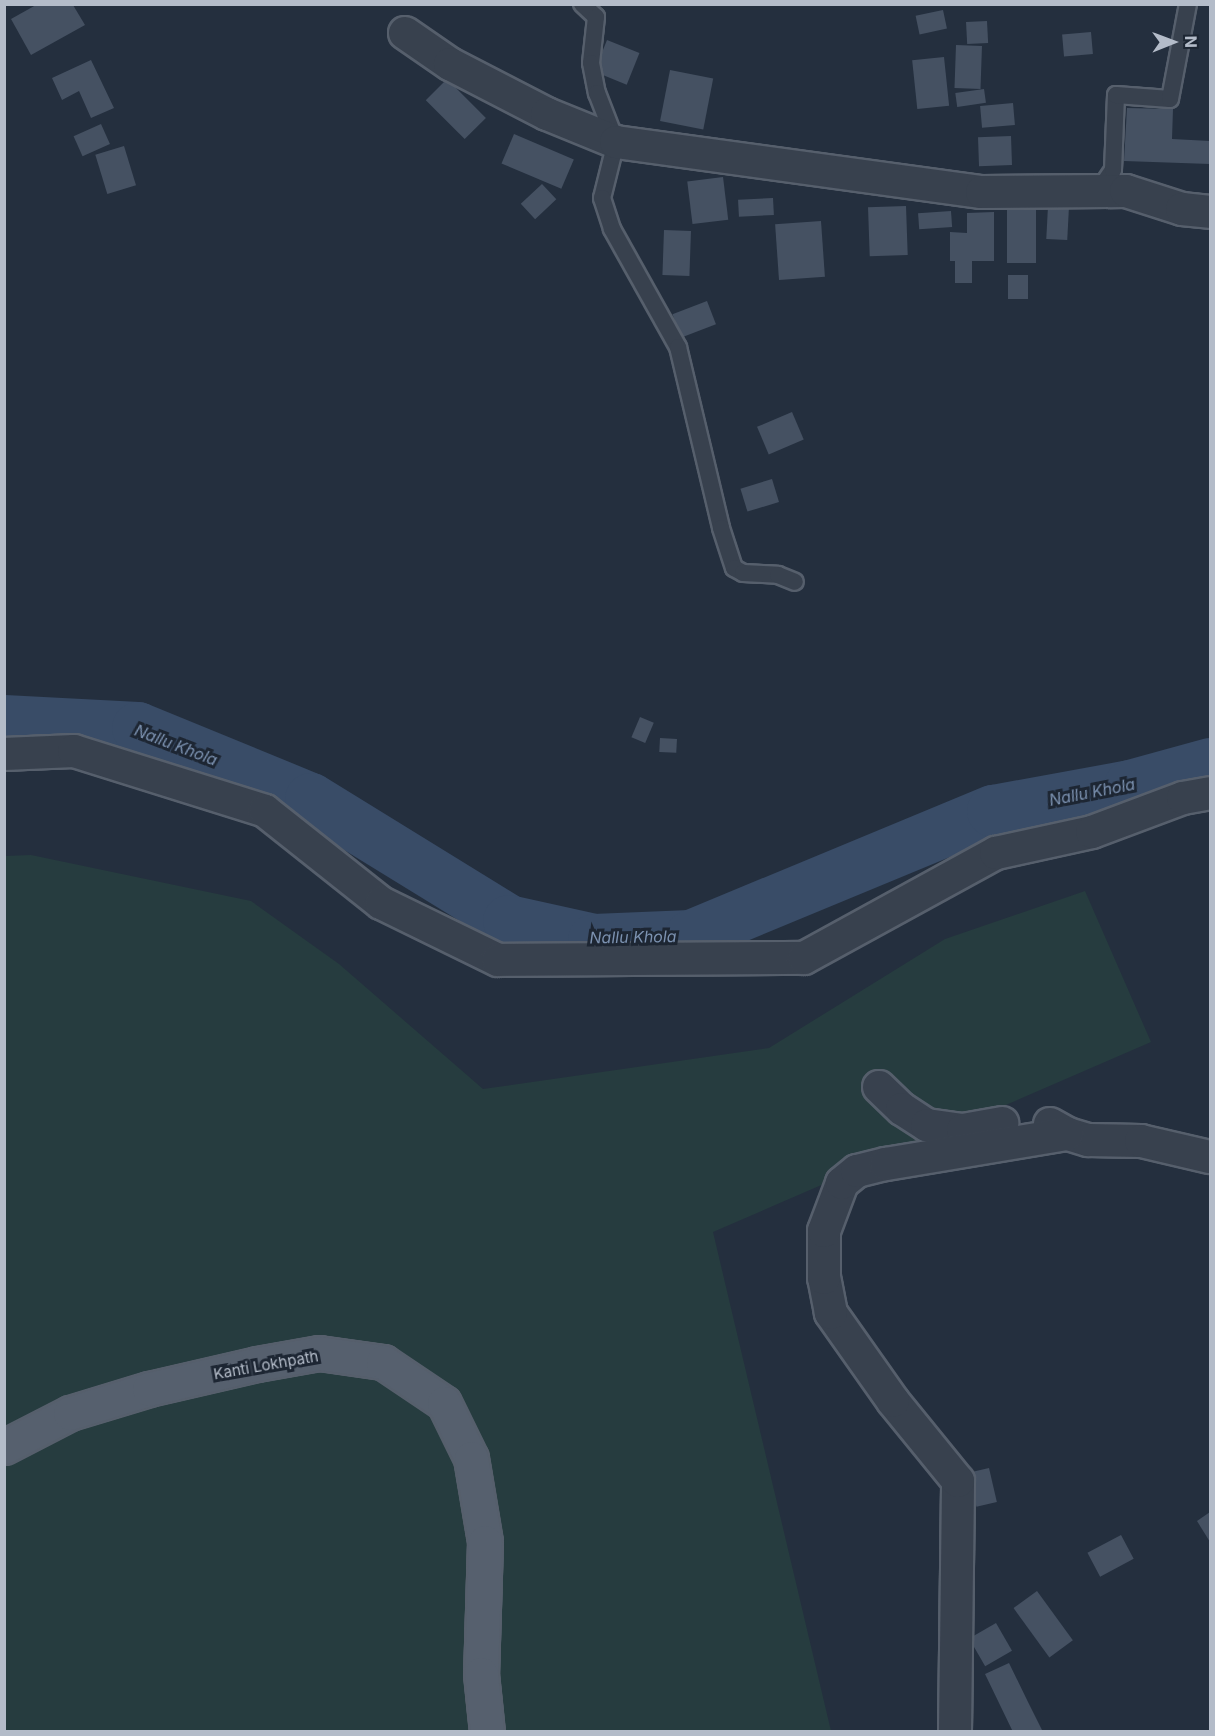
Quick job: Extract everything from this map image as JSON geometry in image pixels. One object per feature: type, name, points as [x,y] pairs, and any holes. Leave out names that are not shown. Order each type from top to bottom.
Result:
[{"type":"main road","name":"Kanti Lokhpath","points":[[4,1447],[70,1413],[149,1389],[246,1366],[319,1353],[382,1362],[444,1403],[471,1458],[485,1542],[481,1674],[487,1731]]},
{"type":"street","points":[[405,33],[450,64],[547,114],[616,142],[982,192],[1126,191],[1182,209],[1210,212]]},
{"type":"street","points":[[4,754],[74,751],[265,811],[381,903],[498,960],[804,958],[996,853],[1092,832],[1183,798],[1210,793]]},
{"type":"street","points":[[879,1087],[902,1109],[927,1125],[963,1130],[1024,1119],[1048,1122],[1068,1134],[1088,1140],[1141,1141],[1210,1157]]},
{"type":"street","points":[[955,1731],[958,1481],[893,1401],[831,1313],[824,1278],[824,1231],[842,1183],[857,1172],[886,1164],[1068,1134]]},
{"type":"lane","points":[[582,4],[596,17],[591,63],[597,93],[616,142],[602,198],[612,229],[678,347],[721,528],[734,568],[743,573],[778,575],[795,582]]},
{"type":"lane","points":[[1098,192],[1113,170],[1116,95],[1170,99],[1188,4]]},
{"type":"green space","points":[[31,855],[251,901],[339,964],[483,1089],[769,1048],[945,939],[1085,891],[1151,1042],[713,1232],[831,1731],[5,1732],[5,856]]},
{"type":"building","points":[[36,5],[73,5],[85,25],[31,55],[11,19]]},
{"type":"building","points":[[943,10],[947,29],[920,34],[916,16]]},
{"type":"building","points":[[987,21],[988,43],[967,44],[966,22]]},
{"type":"building","points":[[1091,32],[1093,54],[1064,56],[1062,35]]},
{"type":"building","points":[[607,40],[639,53],[627,85],[594,72]]},
{"type":"building","points":[[956,45],[982,46],[980,89],[954,88]]},
{"type":"building","points":[[944,57],[949,106],[917,109],[912,60]]},
{"type":"building","points":[[91,60],[114,108],[91,118],[79,91],[62,100],[52,78]]},
{"type":"building","points":[[670,70],[713,78],[703,129],[660,121]]},
{"type":"building","points":[[447,79],[486,118],[465,139],[426,100]]},
{"type":"building","points":[[984,89],[986,103],[957,107],[955,93]]},
{"type":"building","points":[[1013,103],[1015,125],[982,128],[980,106]]},
{"type":"building","points":[[1127,108],[1173,109],[1172,139],[1210,141],[1210,164],[1124,161]]},
{"type":"building","points":[[101,124],[110,144],[83,156],[74,136]]},
{"type":"building","points":[[514,134],[574,159],[561,189],[501,163]]},
{"type":"building","points":[[1011,136],[1012,165],[979,166],[978,137]]},
{"type":"building","points":[[124,146],[136,185],[107,194],[95,155]]},
{"type":"building","points":[[723,177],[728,220],[693,224],[687,181]]},
{"type":"building","points":[[542,184],[556,199],[535,219],[521,204]]},
{"type":"building","points":[[773,198],[774,215],[739,217],[738,200]]},
{"type":"building","points":[[906,206],[908,255],[870,256],[868,207]]},
{"type":"building","points":[[1048,206],[1069,207],[1067,240],[1046,239]]},
{"type":"building","points":[[1007,207],[1036,207],[1036,263],[1007,263]]},
{"type":"building","points":[[951,211],[952,227],[919,229],[918,213]]},
{"type":"building","points":[[994,212],[994,261],[972,261],[972,283],[955,283],[955,261],[950,261],[950,232],[967,233],[967,213]]},
{"type":"building","points":[[821,221],[825,277],[779,280],[775,224]]},
{"type":"building","points":[[664,230],[691,231],[689,276],[662,275]]},
{"type":"building","points":[[1008,275],[1028,275],[1028,299],[1008,299]]},
{"type":"building","points":[[707,301],[716,324],[681,338],[672,314]]},
{"type":"building","points":[[792,412],[804,440],[769,454],[757,427]]},
{"type":"building","points":[[772,479],[779,502],[747,512],[740,489]]},
{"type":"building","points":[[640,717],[654,723],[645,743],[631,737]]},
{"type":"building","points":[[660,738],[677,739],[676,753],[659,752]]},
{"type":"building","points":[[989,1468],[997,1502],[976,1507],[969,1473]]},
{"type":"building","points":[[1210,1512],[1210,1542],[1197,1521]]},
{"type":"building","points":[[1121,1535],[1134,1559],[1100,1577],[1087,1553]]},
{"type":"building","points":[[1037,1591],[1073,1640],[1049,1657],[1014,1608]]},
{"type":"building","points":[[996,1623],[1012,1651],[985,1666],[969,1638]]},
{"type":"building","points":[[1009,1663],[1043,1732],[1013,1732],[985,1674]]},
{"type":"waterway","name":"Nallu Khola","points":[[4,721],[138,728],[311,799],[509,921],[594,940],[691,936],[993,811],[1130,786],[1210,764]]}]
